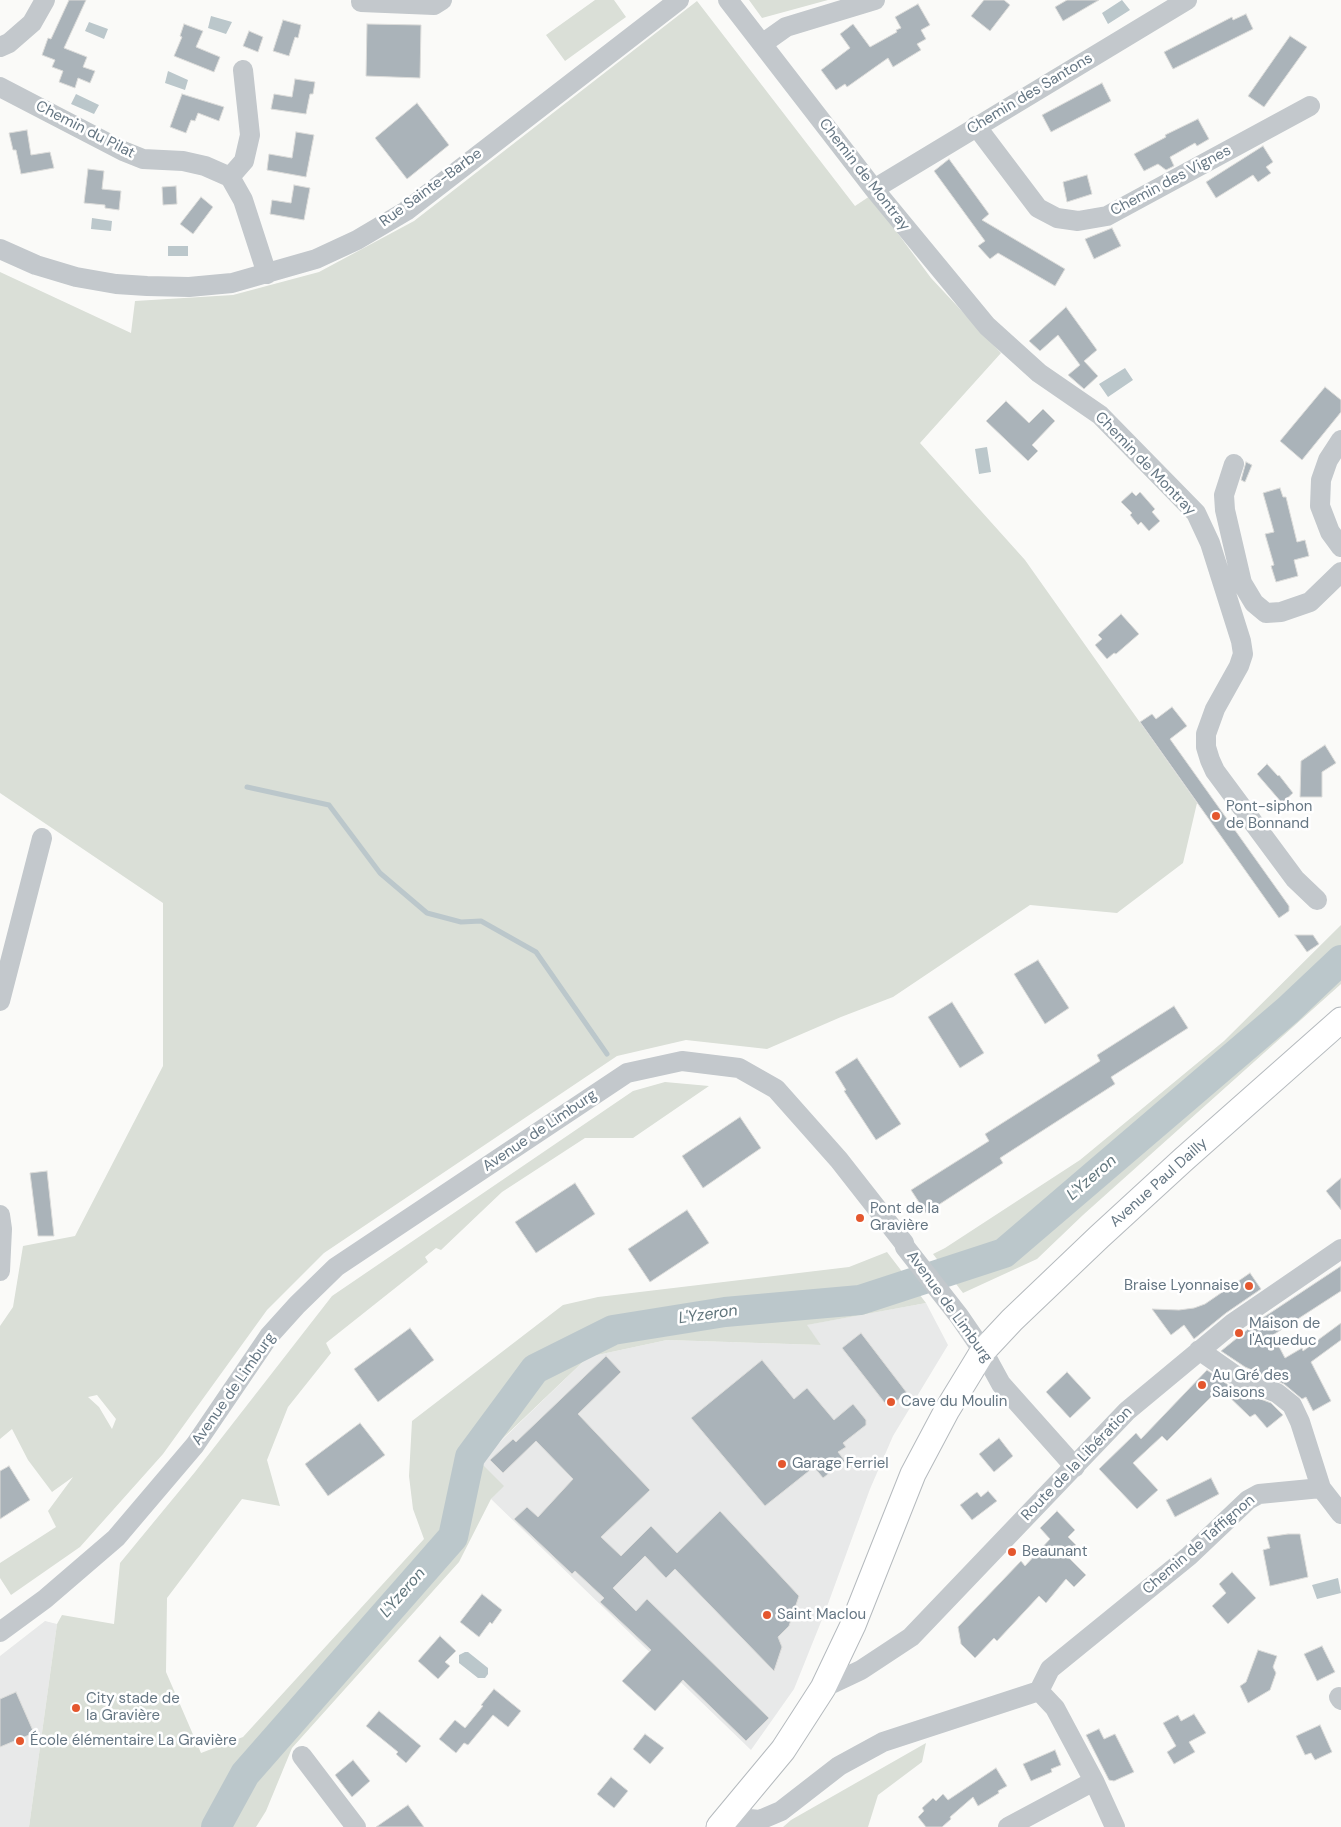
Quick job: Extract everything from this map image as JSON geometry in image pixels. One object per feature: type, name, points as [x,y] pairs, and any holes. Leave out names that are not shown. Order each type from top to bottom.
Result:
[{"type":"main road","name":"Avenue Paul Dailly","points":[[983,1351],[1012,1320],[1106,1231],[1341,1020]]},
{"type":"main road","name":"Route de la Libération","points":[[723,1822],[783,1750],[824,1688],[853,1625],[913,1474],[946,1410],[983,1351]]},
{"type":"street","points":[[0,47],[9,43],[32,23],[45,0]]},
{"type":"street","points":[[361,2],[434,5],[442,0]]},
{"type":"street","name":"Rue Sainte-Barbe","points":[[0,249],[36,266],[76,277],[116,284],[189,287],[232,283],[316,259],[357,240],[406,211],[679,0]]},
{"type":"street","name":"Chemin de Montray","points":[[728,0],[874,189],[987,326],[1039,374],[1100,415],[1196,513],[1210,543],[1241,641],[1243,654],[1239,666],[1215,709],[1206,734],[1206,747],[1210,760],[1215,771],[1295,879],[1317,900]]},
{"type":"street","points":[[762,44],[786,27],[875,0]]},
{"type":"street","name":"Chemin des Santons","points":[[874,189],[1186,0]]},
{"type":"street","points":[[243,70],[250,135],[244,161],[230,177],[243,200],[267,274]]},
{"type":"street","name":"Chemin du Pilat","points":[[0,87],[142,159],[205,166],[230,177]]},
{"type":"street","name":"Chemin des Vignes","points":[[976,126],[1038,208],[1057,218],[1078,221],[1107,216],[1310,106]]},
{"type":"street","points":[[1341,440],[1328,460],[1321,480],[1320,506],[1330,532],[1341,547]]},
{"type":"street","points":[[1234,464],[1224,495],[1225,510],[1242,583],[1254,603],[1266,613],[1281,612],[1310,602],[1341,572]]},
{"type":"street","points":[[0,1001],[42,838]]},
{"type":"street","name":"Avenue de Limburg","points":[[0,1632],[45,1599],[116,1538],[195,1446],[269,1336],[297,1305],[336,1267],[627,1073],[682,1062],[739,1068],[776,1089],[838,1160],[904,1243],[905,1247],[983,1351],[1001,1384],[1075,1467]]},
{"type":"street","points":[[0,1215],[2,1230],[0,1271]]},
{"type":"street","name":"Route de la Libération","points":[[824,1688],[860,1670],[911,1637],[1127,1411],[1233,1323],[1341,1250]]},
{"type":"street","points":[[1199,1350],[1239,1378],[1277,1393],[1292,1405],[1300,1422],[1321,1488],[1341,1514]]},
{"type":"street","name":"Chemin de Taffignon","points":[[1039,1691],[1050,1669],[1189,1556],[1248,1500],[1259,1494],[1321,1488]]},
{"type":"street","points":[[723,1822],[760,1820],[781,1811],[839,1766],[883,1742],[1039,1691],[1055,1708],[1116,1827]]},
{"type":"street","points":[[302,1756],[356,1827]]},
{"type":"street","points":[[1008,1827],[1094,1781]]},
{"type":"shaded area","points":[[595,0],[614,0],[626,17],[565,61],[546,35]]},
{"type":"shaded area","points":[[749,0],[828,0],[762,18]]},
{"type":"shaded area","points":[[1122,0],[1130,10],[1108,24],[1102,13]]},
{"type":"shaded area","points":[[697,1],[855,206],[870,196],[931,278],[1001,353],[920,443],[1025,560],[1197,803],[1183,863],[1117,913],[1030,905],[893,997],[767,1049],[686,1040],[617,1056],[324,1253],[267,1310],[163,1454],[80,1547],[11,1595],[0,1578],[0,1563],[56,1527],[48,1511],[73,1477],[52,1492],[28,1460],[12,1429],[0,1439],[0,1326],[13,1307],[23,1246],[75,1236],[163,1066],[163,903],[0,793],[0,272],[131,333],[135,301],[233,295],[319,272],[414,221]],"holes":[[[97,1395],[116,1419],[112,1429],[99,1407],[88,1397]]]},
{"type":"shaded area","points":[[211,16],[232,22],[226,34],[208,28]]},
{"type":"shaded area","points":[[89,22],[108,29],[104,39],[85,31]]},
{"type":"shaded area","points":[[168,71],[188,80],[185,90],[165,83]]},
{"type":"shaded area","points":[[76,94],[99,105],[94,114],[71,104]]},
{"type":"shaded area","points":[[92,218],[112,221],[111,231],[91,229]]},
{"type":"shaded area","points":[[168,246],[188,246],[188,256],[168,256]]},
{"type":"shaded area","points":[[1125,368],[1133,380],[1108,397],[1099,384]]},
{"type":"shaded area","points":[[987,447],[991,472],[979,474],[975,449]]},
{"type":"shaded area","points":[[1341,925],[1341,984],[1083,1215],[1037,1259],[963,1293],[933,1254],[1080,1160],[1224,1041]]},
{"type":"shaded area","points":[[665,1082],[709,1086],[633,1138],[585,1138],[502,1192],[441,1250],[436,1248],[425,1257],[428,1262],[326,1343],[331,1353],[288,1407],[267,1460],[280,1506],[242,1499],[167,1598],[166,1672],[201,1753],[243,1737],[424,1539],[413,1509],[409,1476],[412,1421],[563,1305],[598,1297],[849,1267],[887,1252],[926,1303],[807,1325],[821,1345],[667,1340],[588,1357],[479,1461],[504,1486],[491,1499],[459,1562],[292,1748],[266,1811],[256,1827],[29,1827],[57,1624],[62,1615],[114,1624],[120,1563],[195,1472],[332,1296],[633,1091]]},
{"type":"shaded area","points":[[926,1303],[948,1345],[893,1436],[870,1489],[825,1612],[794,1689],[751,1750],[491,1499],[503,1486],[479,1462],[588,1357],[667,1340],[821,1345],[806,1325]]},
{"type":"shaded area","points":[[1338,1578],[1341,1593],[1317,1599],[1312,1585]]},
{"type":"shaded area","name":"École élémentaire La Gravière","points":[[45,1621],[57,1624],[29,1827],[0,1827],[0,1656]]},
{"type":"shaded area","points":[[468,1652],[488,1668],[488,1674],[485,1678],[478,1678],[459,1663],[459,1655]]},
{"type":"shaded area","points":[[926,1743],[922,1762],[878,1795],[868,1827],[783,1827],[791,1820]]},
{"type":"building","points":[[69,0],[86,0],[64,48],[87,57],[83,67],[95,71],[90,83],[78,78],[75,88],[59,82],[63,71],[52,67],[55,60],[42,55],[48,38],[51,39]]},
{"type":"building","points":[[984,0],[1004,0],[1010,5],[990,31],[971,16]]},
{"type":"building","points":[[1067,0],[1099,0],[1063,21],[1055,7]]},
{"type":"building","points":[[918,4],[930,25],[921,30],[926,39],[917,44],[921,50],[893,67],[888,58],[847,87],[845,84],[836,90],[821,70],[850,48],[840,34],[853,24],[870,47],[897,32],[896,30],[901,28],[895,17]]},
{"type":"building","points":[[1246,14],[1253,29],[1173,69],[1164,52],[1232,17],[1233,20]]},
{"type":"building","points":[[283,20],[301,25],[298,38],[295,37],[289,56],[273,51]]},
{"type":"building","points":[[184,24],[203,31],[196,47],[220,57],[214,72],[174,56],[182,37],[180,36]]},
{"type":"building","points":[[367,24],[421,25],[420,78],[366,76]]},
{"type":"building","points":[[249,31],[263,37],[258,52],[243,46]]},
{"type":"building","points":[[1290,36],[1307,47],[1264,107],[1248,96]]},
{"type":"building","points":[[295,79],[315,82],[313,94],[310,94],[306,114],[271,109],[274,94],[292,97]]},
{"type":"building","points":[[1102,83],[1111,101],[1051,132],[1042,115]]},
{"type":"building","points":[[182,94],[224,107],[219,121],[198,113],[195,121],[191,120],[186,133],[170,127]]},
{"type":"building","points":[[417,103],[449,145],[407,179],[375,138]]},
{"type":"building","points":[[1198,119],[1209,139],[1197,146],[1195,143],[1170,157],[1174,166],[1166,170],[1158,164],[1144,171],[1134,154],[1166,137],[1165,135]]},
{"type":"building","points":[[27,130],[31,155],[50,152],[54,168],[21,174],[16,150],[13,150],[9,133]]},
{"type":"building","points":[[296,132],[314,135],[306,177],[267,170],[269,154],[292,158]]},
{"type":"building","points":[[1263,146],[1273,162],[1266,167],[1271,173],[1258,182],[1253,175],[1216,198],[1206,182]]},
{"type":"building","points":[[949,159],[989,214],[982,220],[1065,269],[1055,286],[998,253],[990,259],[978,246],[985,241],[934,171]]},
{"type":"building","points":[[88,169],[104,171],[102,189],[121,191],[119,210],[105,208],[105,205],[84,203]]},
{"type":"building","points":[[1087,175],[1092,194],[1067,202],[1063,182]]},
{"type":"building","points":[[294,185],[310,188],[304,220],[270,214],[272,200],[291,203]]},
{"type":"building","points":[[176,186],[177,204],[163,205],[162,187]]},
{"type":"building","points":[[201,197],[213,207],[193,234],[180,224]]},
{"type":"building","points":[[1112,228],[1121,246],[1094,259],[1085,239]]},
{"type":"building","points":[[1066,307],[1097,350],[1084,361],[1098,376],[1084,389],[1068,375],[1080,365],[1058,335],[1040,351],[1029,341]]},
{"type":"building","points":[[1325,387],[1341,400],[1341,412],[1302,460],[1280,441]]},
{"type":"building","points":[[1006,401],[1029,423],[1043,409],[1055,421],[1032,445],[1038,451],[1028,461],[986,421]]},
{"type":"building","points":[[1246,462],[1252,465],[1245,482],[1241,480]]},
{"type":"building","points":[[1280,488],[1283,497],[1286,497],[1297,542],[1305,540],[1309,556],[1294,560],[1298,576],[1276,582],[1271,566],[1274,565],[1265,534],[1274,532],[1263,493]]},
{"type":"building","points":[[1132,492],[1136,496],[1140,492],[1155,509],[1152,512],[1160,521],[1149,531],[1141,522],[1138,525],[1130,515],[1132,513],[1121,502]]},
{"type":"building","points":[[1121,614],[1139,634],[1116,654],[1114,653],[1107,659],[1095,645],[1102,639],[1098,635]]},
{"type":"building","name":"Pont-siphon de Bonnand","points":[[1172,707],[1187,726],[1170,739],[1289,906],[1289,911],[1279,918],[1140,722],[1152,714],[1156,719]]},
{"type":"building","points":[[1325,745],[1336,763],[1322,772],[1322,797],[1300,797],[1301,761]]},
{"type":"building","points":[[1267,764],[1279,775],[1293,793],[1282,803],[1257,774]]},
{"type":"building","points":[[1295,935],[1313,935],[1319,944],[1307,952]]},
{"type":"building","points":[[1038,960],[1069,1008],[1045,1024],[1014,974]]},
{"type":"building","points":[[952,1002],[984,1053],[960,1068],[928,1017]]},
{"type":"building","points":[[1174,1006],[1188,1028],[1111,1077],[1115,1084],[1000,1158],[1003,1163],[926,1213],[911,1190],[989,1141],[985,1134],[1100,1061],[1097,1055]]},
{"type":"building","points":[[857,1058],[901,1124],[876,1140],[844,1091],[846,1090],[835,1072]]},
{"type":"building","points":[[740,1117],[761,1148],[703,1188],[682,1156]]},
{"type":"building","points":[[47,1171],[54,1236],[38,1236],[30,1173]]},
{"type":"building","points":[[1341,1178],[1341,1210],[1326,1191]]},
{"type":"building","points":[[575,1183],[595,1214],[536,1253],[515,1222]]},
{"type":"building","points":[[687,1210],[709,1243],[650,1282],[628,1249]]},
{"type":"building","points":[[1341,1266],[1341,1291],[1273,1335],[1285,1358],[1302,1348],[1303,1351],[1341,1323],[1341,1340],[1311,1362],[1331,1401],[1313,1411],[1306,1397],[1302,1399],[1284,1384],[1245,1367],[1221,1351],[1258,1321]]},
{"type":"building","points":[[1250,1273],[1261,1289],[1226,1313],[1194,1339],[1184,1325],[1171,1335],[1152,1309],[1179,1310],[1205,1304]]},
{"type":"building","points":[[410,1328],[434,1360],[378,1402],[354,1369]]},
{"type":"building","points":[[861,1333],[907,1393],[888,1407],[842,1348]]},
{"type":"building","points":[[606,1356],[621,1372],[578,1414],[650,1490],[601,1537],[621,1556],[651,1526],[677,1553],[720,1511],[799,1596],[789,1626],[778,1637],[782,1647],[774,1671],[675,1569],[666,1578],[645,1556],[613,1588],[636,1611],[647,1599],[769,1718],[746,1741],[683,1680],[655,1711],[622,1681],[651,1650],[600,1602],[604,1598],[575,1571],[572,1574],[514,1519],[527,1507],[538,1517],[573,1479],[536,1441],[503,1473],[490,1460],[513,1439],[516,1442]]},
{"type":"building","points":[[762,1360],[794,1399],[807,1388],[834,1420],[853,1404],[866,1420],[866,1425],[843,1443],[846,1447],[838,1452],[845,1461],[823,1478],[814,1467],[765,1506],[691,1418]]},
{"type":"building","points":[[1207,1370],[1234,1389],[1271,1403],[1283,1415],[1267,1428],[1255,1414],[1250,1417],[1220,1388],[1167,1441],[1162,1436],[1133,1463],[1158,1490],[1137,1509],[1099,1469],[1136,1433],[1141,1439]]},
{"type":"building","points":[[1067,1372],[1091,1398],[1070,1418],[1046,1392]]},
{"type":"building","points":[[360,1423],[385,1455],[328,1496],[305,1464]]},
{"type":"building","points":[[999,1438],[1013,1456],[994,1472],[979,1454]]},
{"type":"building","points":[[9,1466],[30,1500],[0,1519],[0,1471]]},
{"type":"building","points":[[1211,1478],[1219,1494],[1175,1517],[1166,1500]]},
{"type":"building","points":[[988,1491],[997,1501],[972,1520],[960,1505],[977,1492],[981,1497]]},
{"type":"building","points":[[1057,1511],[1075,1530],[1068,1537],[1076,1545],[1066,1555],[1086,1575],[1074,1587],[1066,1579],[1046,1603],[1039,1596],[997,1641],[994,1638],[975,1658],[961,1644],[958,1627],[1021,1561],[1025,1566],[1050,1539],[1040,1528]]},
{"type":"building","points":[[1300,1534],[1308,1577],[1270,1586],[1263,1550],[1270,1548],[1267,1537]]},
{"type":"building","points":[[1232,1572],[1256,1598],[1228,1624],[1212,1606],[1226,1593],[1219,1584]]},
{"type":"building","points":[[482,1594],[502,1610],[479,1637],[460,1622]]},
{"type":"building","points":[[440,1636],[456,1651],[445,1662],[450,1666],[438,1679],[418,1661]]},
{"type":"building","points":[[1322,1646],[1335,1672],[1317,1681],[1304,1654]]},
{"type":"building","points":[[1258,1650],[1277,1656],[1273,1667],[1276,1673],[1270,1690],[1248,1703],[1240,1686],[1246,1682]]},
{"type":"building","points":[[494,1689],[521,1711],[508,1727],[493,1715],[468,1745],[464,1743],[456,1753],[439,1739],[455,1720],[465,1728]]},
{"type":"building","points":[[16,1692],[34,1733],[0,1747],[0,1699]]},
{"type":"building","points":[[379,1711],[421,1746],[406,1763],[396,1754],[398,1752],[366,1726]]},
{"type":"building","points":[[1194,1714],[1206,1733],[1189,1742],[1195,1752],[1174,1764],[1167,1752],[1176,1746],[1163,1723],[1178,1715],[1181,1721]]},
{"type":"building","points":[[1320,1725],[1332,1752],[1315,1760],[1311,1753],[1305,1755],[1296,1736]]},
{"type":"building","points":[[1099,1729],[1104,1739],[1115,1734],[1134,1772],[1114,1781],[1109,1780],[1086,1735]]},
{"type":"building","points":[[645,1734],[664,1748],[650,1764],[633,1749]]},
{"type":"building","points":[[1055,1750],[1061,1765],[1051,1769],[1052,1772],[1031,1781],[1023,1764]]},
{"type":"building","points":[[353,1760],[370,1781],[352,1797],[335,1775]]},
{"type":"building","points":[[996,1768],[1007,1786],[998,1791],[999,1793],[978,1806],[973,1797],[950,1817],[951,1819],[942,1827],[926,1827],[918,1817],[924,1811],[922,1808],[933,1798],[936,1801],[943,1794],[948,1800]]},
{"type":"building","points":[[611,1777],[628,1791],[614,1808],[597,1794]]},
{"type":"building","points":[[408,1805],[424,1827],[376,1827]]},
{"type":"waterway","points":[[247,787],[329,805],[380,873],[427,913],[461,922],[481,921],[536,952],[607,1054]]},
{"type":"waterway","name":"L'Yzeron","points":[[216,1827],[245,1774],[453,1537],[470,1457],[535,1369],[613,1330],[725,1312],[860,1300],[1004,1253],[1288,1010],[1341,960]]},
{"type":"place","name":"Pont-siphon de Bonnand","points":[[1216,816]]},
{"type":"place","name":"Pont de la Gravière","points":[[860,1218]]},
{"type":"place","name":"Braise Lyonnaise","points":[[1249,1286]]},
{"type":"place","name":"Maison de l'Aqueduc","points":[[1239,1333]]},
{"type":"place","name":"Au Gré des Saisons","points":[[1202,1385]]},
{"type":"place","name":"Cave du Moulin","points":[[891,1402]]},
{"type":"place","name":"Garage Ferriel","points":[[782,1464]]},
{"type":"place","name":"Beaunant","points":[[1012,1552]]},
{"type":"place","name":"Saint Maclou","points":[[767,1615]]},
{"type":"place","name":"City stade de la Gravière","points":[[76,1708]]},
{"type":"place","name":"École élémentaire La Gravière","points":[[20,1741]]}]
